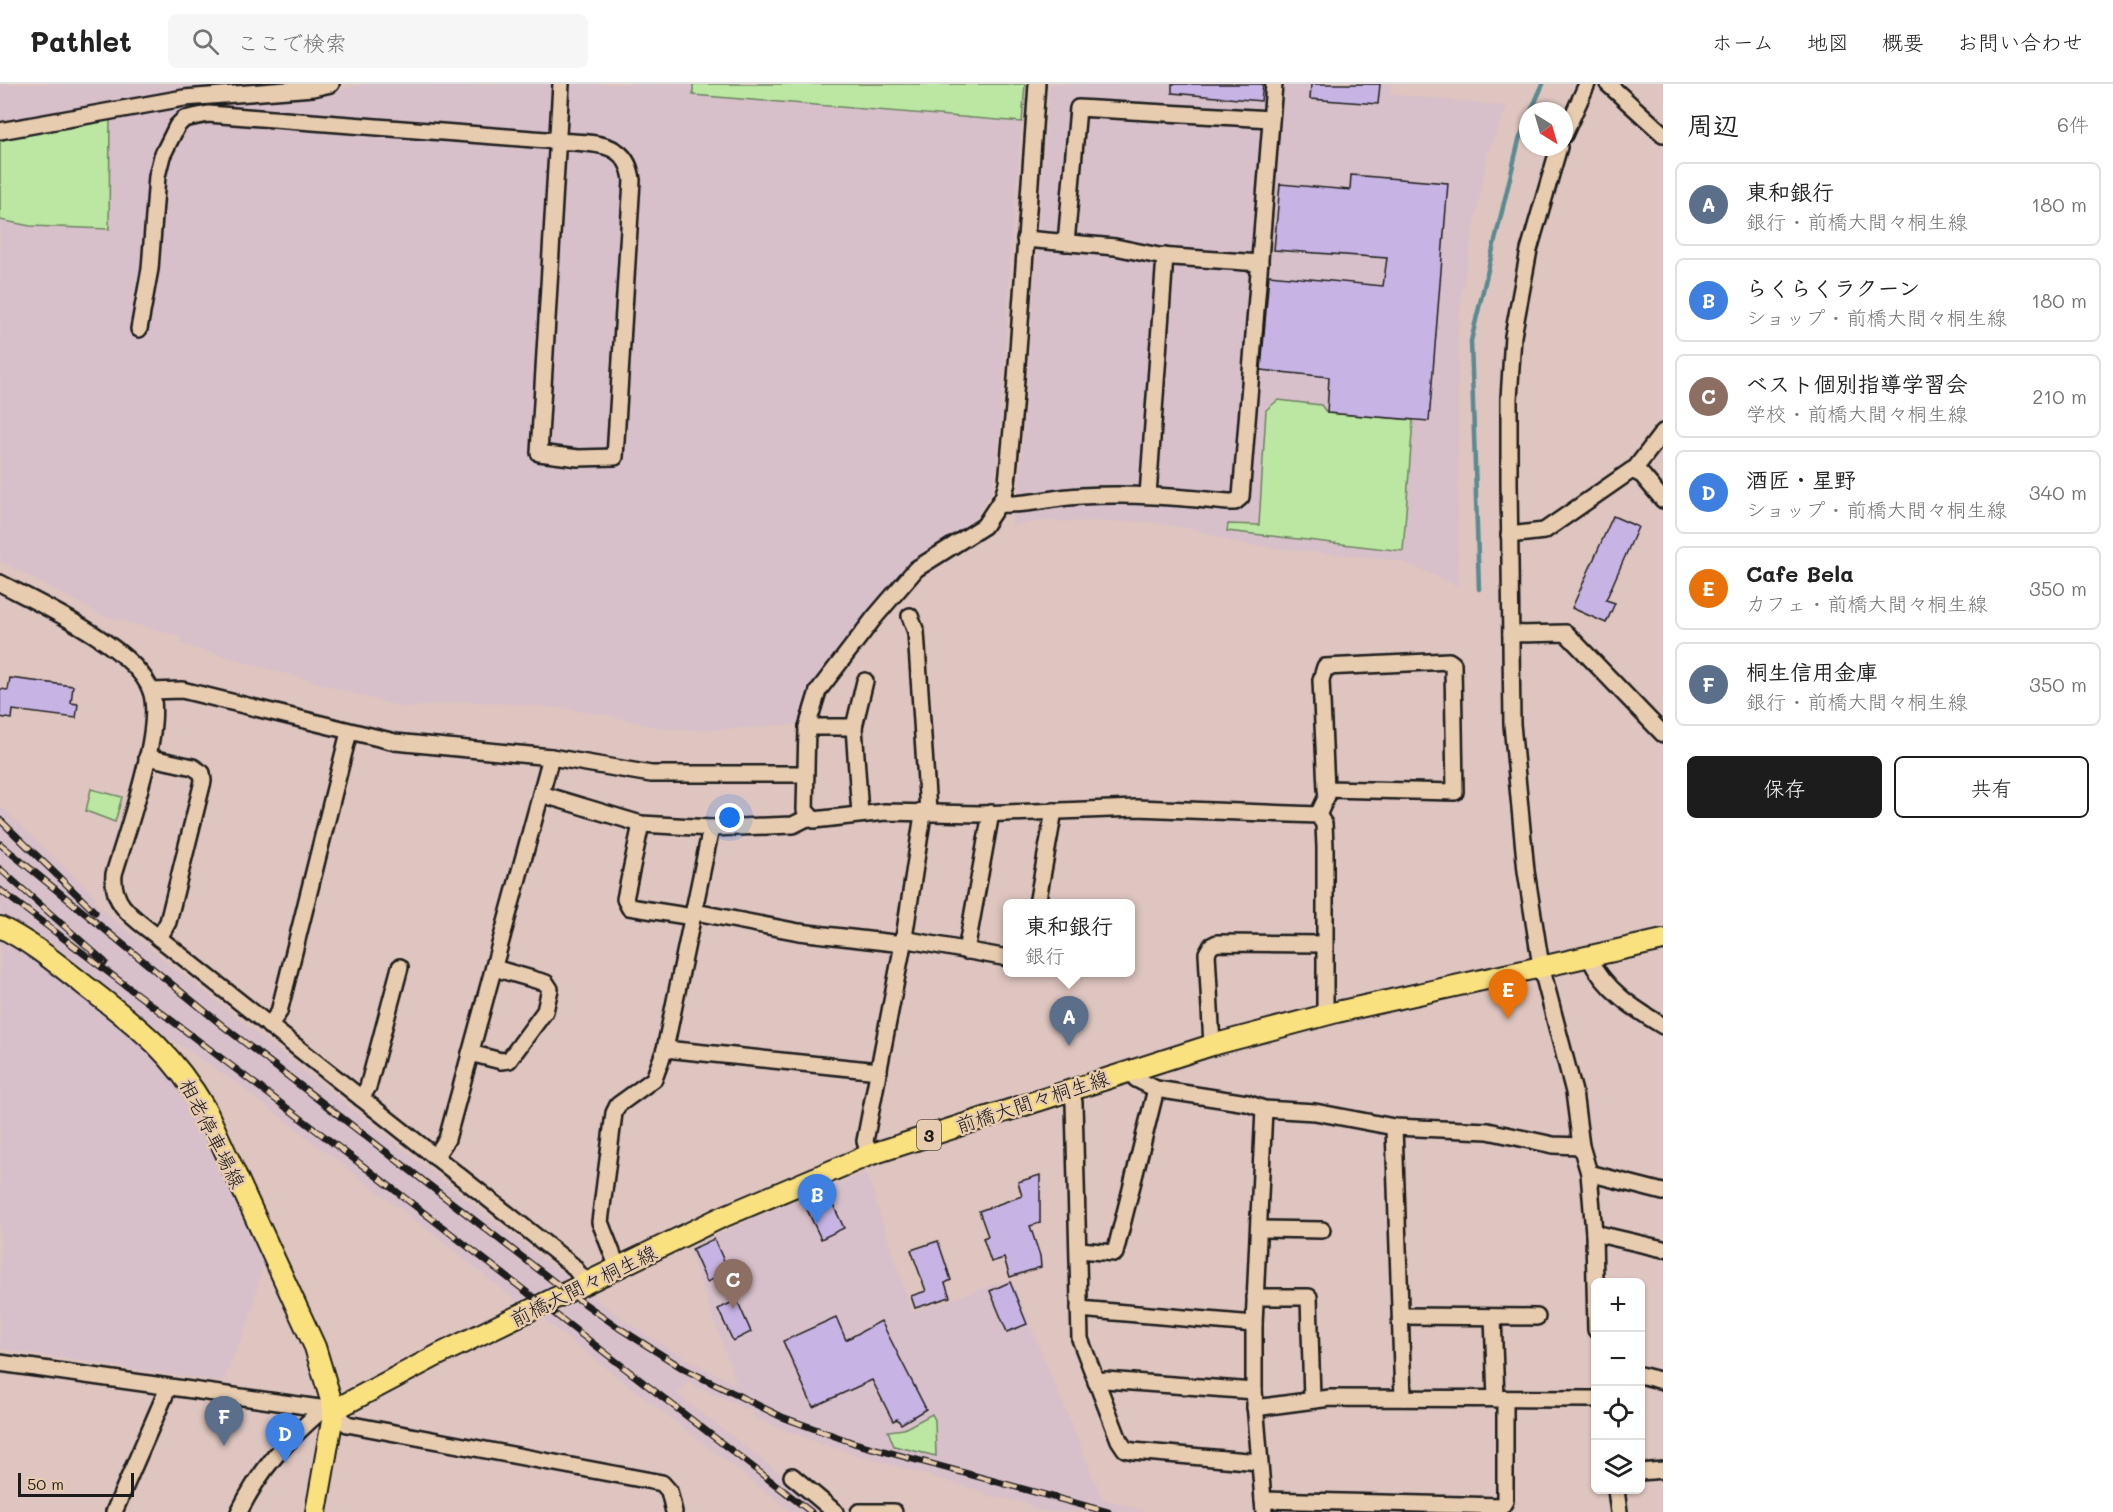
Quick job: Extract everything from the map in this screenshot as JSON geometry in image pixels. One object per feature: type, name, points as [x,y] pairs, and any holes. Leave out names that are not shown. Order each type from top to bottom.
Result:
[{"type":"main road","name":"相老停車場線","points":[[0,927],[35,947],[143,1031],[160,1046],[186,1076],[206,1110],[315,1347],[328,1410]]},
{"type":"main road","name":"前橋大間々桐生線","points":[[328,1410],[753,1203],[869,1155],[1071,1088],[1212,1045],[1325,1015],[1663,940]]},
{"type":"main road","points":[[316,1512],[328,1410]]},
{"type":"street","points":[[0,132],[184,98],[213,90],[313,88],[331,84]]},
{"type":"street","points":[[140,329],[150,269],[157,176],[170,134],[184,119],[208,114],[559,141],[601,145],[616,150],[630,168],[632,180],[615,457],[578,458],[539,453],[559,141],[561,84]]},
{"type":"street","points":[[809,817],[805,810],[807,727],[818,691],[909,577],[925,561],[975,533],[992,517],[1007,483],[1037,84]]},
{"type":"street","points":[[999,504],[1023,505],[1066,496],[1148,495],[1228,502],[1240,497],[1274,84]]},
{"type":"street","points":[[1573,115],[1587,84]]},
{"type":"street","points":[[1608,84],[1663,134]]},
{"type":"street","points":[[1066,243],[1078,108],[1271,119]]},
{"type":"street","points":[[1556,156],[1528,250],[1513,336],[1509,399],[1509,535],[1516,790],[1541,966],[1574,1092],[1581,1146],[1589,1173],[1595,1278]]},
{"type":"street","points":[[1025,239],[1165,256],[1260,263]]},
{"type":"street","points":[[1148,495],[1165,256]]},
{"type":"street","points":[[1634,470],[1663,432]]},
{"type":"street","points":[[1509,535],[1544,531],[1627,471],[1634,470],[1642,475],[1663,500]]},
{"type":"street","points":[[0,583],[109,644],[137,668],[151,691],[152,721],[147,757],[114,874],[113,888],[117,900],[127,912],[572,1264],[587,1284]]},
{"type":"street","points":[[869,1155],[866,1141],[925,811],[916,632],[910,616]]},
{"type":"street","points":[[1511,634],[1566,633],[1663,734]]},
{"type":"street","points":[[1318,815],[1327,795],[1326,789],[1321,680],[1324,667],[1449,661],[1453,664],[1455,792],[1326,789]]},
{"type":"street","points":[[860,814],[854,727],[865,681]]},
{"type":"street","points":[[151,691],[183,690],[395,742],[551,757],[671,776],[805,774]]},
{"type":"street","points":[[807,727],[854,727]]},
{"type":"street","points":[[269,1026],[279,1012],[349,732]]},
{"type":"street","points":[[147,757],[193,767],[202,773],[203,781],[168,922],[159,938]]},
{"type":"street","points":[[435,1157],[447,1139],[551,757]]},
{"type":"street","points":[[541,794],[641,824],[711,828],[793,825],[809,817],[825,819],[860,814],[925,811],[991,813],[1136,808],[1318,815]]},
{"type":"street","points":[[1038,899],[1054,811]]},
{"type":"street","points":[[966,951],[991,813]]},
{"type":"street","points":[[1318,815],[1324,824],[1325,1015]]},
{"type":"street","points":[[641,824],[625,899],[628,907],[799,932],[903,942],[1003,957]]},
{"type":"street","points":[[618,1268],[600,1222],[614,1113],[618,1105],[654,1079],[664,1049],[711,828]]},
{"type":"street","points":[[1212,1045],[1208,952],[1211,946],[1217,943],[1324,944]]},
{"type":"street","points":[[1589,957],[1599,975],[1620,998],[1663,1026]]},
{"type":"street","points":[[361,1098],[368,1087],[400,967]]},
{"type":"street","points":[[470,1053],[501,1062],[509,1060],[545,1011],[550,989],[546,983],[494,968]]},
{"type":"street","points":[[664,1049],[879,1071]]},
{"type":"street","points":[[1132,1069],[1136,1078],[1156,1089],[1247,1103],[1264,1109],[1315,1112],[1394,1126],[1488,1131],[1553,1145],[1581,1146]]},
{"type":"street","points":[[1071,1088],[1074,1102],[1080,1340],[1125,1449],[1238,1462],[1259,1462]]},
{"type":"street","points":[[1079,1250],[1115,1253],[1156,1089]]},
{"type":"street","points":[[1264,1109],[1254,1324],[1254,1391],[1264,1506],[1502,1506],[1505,1501],[1501,1399],[1493,1317]]},
{"type":"street","points":[[1394,1126],[1403,1398]]},
{"type":"street","points":[[1589,1173],[1663,1192]]},
{"type":"street","points":[[1259,1229],[1322,1230]]},
{"type":"street","points":[[1594,1233],[1663,1249]]},
{"type":"street","points":[[1255,1297],[1309,1297],[1312,1399]]},
{"type":"street","points":[[1079,1310],[1254,1324]]},
{"type":"street","points":[[1401,1316],[1537,1317]]},
{"type":"street","points":[[0,1363],[328,1410],[348,1424],[662,1483],[669,1491],[674,1512]]},
{"type":"street","points":[[1645,1376],[1663,1381]]},
{"type":"street","points":[[1096,1382],[1105,1380],[1254,1391]]},
{"type":"street","points":[[114,1512],[168,1388]]},
{"type":"street","points":[[1255,1408],[1312,1399],[1591,1399]]},
{"type":"street","points":[[239,1512],[266,1465],[295,1433],[328,1410]]},
{"type":"street","points":[[1645,1472],[1663,1470]]},
{"type":"street","points":[[792,1476],[835,1512]]},
{"type":"street","points":[[1617,1494],[1619,1512]]},
{"type":"street","points":[[859,1512],[894,1512]]},
{"type":"shaded area","points":[[0,84],[285,84],[190,89],[0,121]]},
{"type":"shaded area","points":[[365,84],[693,84],[693,95],[1022,122],[1012,234],[998,460],[991,493],[971,524],[915,557],[869,610],[814,682],[799,724],[716,730],[664,729],[607,715],[561,708],[467,701],[405,708],[181,644],[182,637],[102,615],[0,561],[0,221],[30,226],[110,118],[190,105],[315,96]]},
{"type":"shaded area","points":[[1049,84],[1391,84],[1390,94],[1507,106],[1488,152],[1462,291],[1458,331],[1458,586],[1401,561],[1240,544],[1193,529],[1147,522],[1043,521],[1011,526],[1019,492]]},
{"type":"shaded area","points":[[0,806],[96,897],[94,902],[114,920],[499,1226],[558,1271],[562,1271],[567,1276],[565,1280],[520,1304],[235,1082],[168,1037],[45,940],[0,916]]},
{"type":"shaded area","points":[[0,934],[155,1051],[204,1128],[264,1258],[251,1315],[223,1382],[0,1349]]},
{"type":"shaded area","points":[[866,1172],[912,1312],[1011,1279],[1102,1498],[1148,1512],[1046,1512],[1035,1509],[1025,1502],[988,1496],[984,1492],[824,1445],[752,1417],[753,1412],[687,1382],[677,1394],[830,1512],[792,1512],[543,1319],[591,1295],[629,1324],[669,1349],[737,1385],[689,1249],[753,1218]]},
{"type":"green space","points":[[693,84],[1025,84],[1022,122],[693,95]]},
{"type":"green space","points":[[110,118],[109,229],[30,226],[0,220],[0,141],[15,136]]},
{"type":"green space","points":[[1278,400],[1321,405],[1327,413],[1413,420],[1403,551],[1227,531],[1228,524],[1259,525],[1266,410]]},
{"type":"green space","points":[[91,789],[122,797],[115,822],[86,811]]},
{"type":"green space","points":[[932,1414],[935,1420],[936,1456],[894,1446],[888,1431],[904,1429]]},
{"type":"building","points":[[1172,84],[1263,84],[1261,101],[1172,93]]},
{"type":"building","points":[[1311,84],[1380,84],[1378,104],[1310,99]]},
{"type":"building","points":[[1351,175],[1448,183],[1429,421],[1327,413],[1329,377],[1261,370],[1269,275],[1383,286],[1387,258],[1274,250],[1280,184],[1350,190]]},
{"type":"building","points":[[1613,516],[1638,527],[1606,600],[1615,603],[1606,623],[1572,608]]},
{"type":"building","points":[[10,678],[73,686],[71,703],[78,704],[76,718],[13,710],[12,719],[0,717],[0,689],[8,690]]},
{"type":"building","points":[[1040,1175],[1040,1223],[1030,1226],[1040,1256],[1041,1267],[1010,1277],[1004,1258],[991,1262],[983,1238],[988,1236],[979,1211],[1022,1196],[1018,1182]]},
{"type":"building","points":[[826,1190],[844,1228],[821,1239],[803,1201]]},
{"type":"building","points":[[714,1239],[729,1272],[707,1282],[692,1249]]},
{"type":"building","points":[[938,1241],[951,1280],[945,1283],[950,1297],[915,1308],[911,1296],[926,1291],[911,1250]]},
{"type":"building","points":[[1010,1282],[1027,1324],[1007,1332],[990,1291]]},
{"type":"building","points":[[737,1300],[751,1332],[733,1341],[718,1309]]},
{"type":"building","points":[[836,1317],[846,1340],[881,1321],[926,1409],[901,1424],[897,1419],[893,1421],[872,1380],[813,1407],[783,1341]]},
{"type":"waterway","points":[[1535,102],[1543,84]]},
{"type":"waterway","points":[[1479,589],[1471,341],[1519,140]]},
{"type":"railway","points":[[0,820],[95,912]]},
{"type":"railway","points":[[0,844],[223,1026],[561,1287],[619,1328],[684,1369],[782,1417],[854,1443],[1108,1512]]},
{"type":"railway","points":[[0,869],[105,962]]},
{"type":"railway","points":[[0,890],[379,1178],[811,1512]]},
{"type":"place","name":"Cafe Bela","points":[[1508,1019]]},
{"type":"place","name":"東和銀行","points":[[1069,1046]]},
{"type":"place","name":"らくらくラクーン","points":[[817,1224]]},
{"type":"place","name":"ベスト個別指導学習会","points":[[733,1309]]},
{"type":"place","name":"桐生信用金庫","points":[[224,1446]]},
{"type":"place","name":"酒匠・星野","points":[[285,1463]]}]
